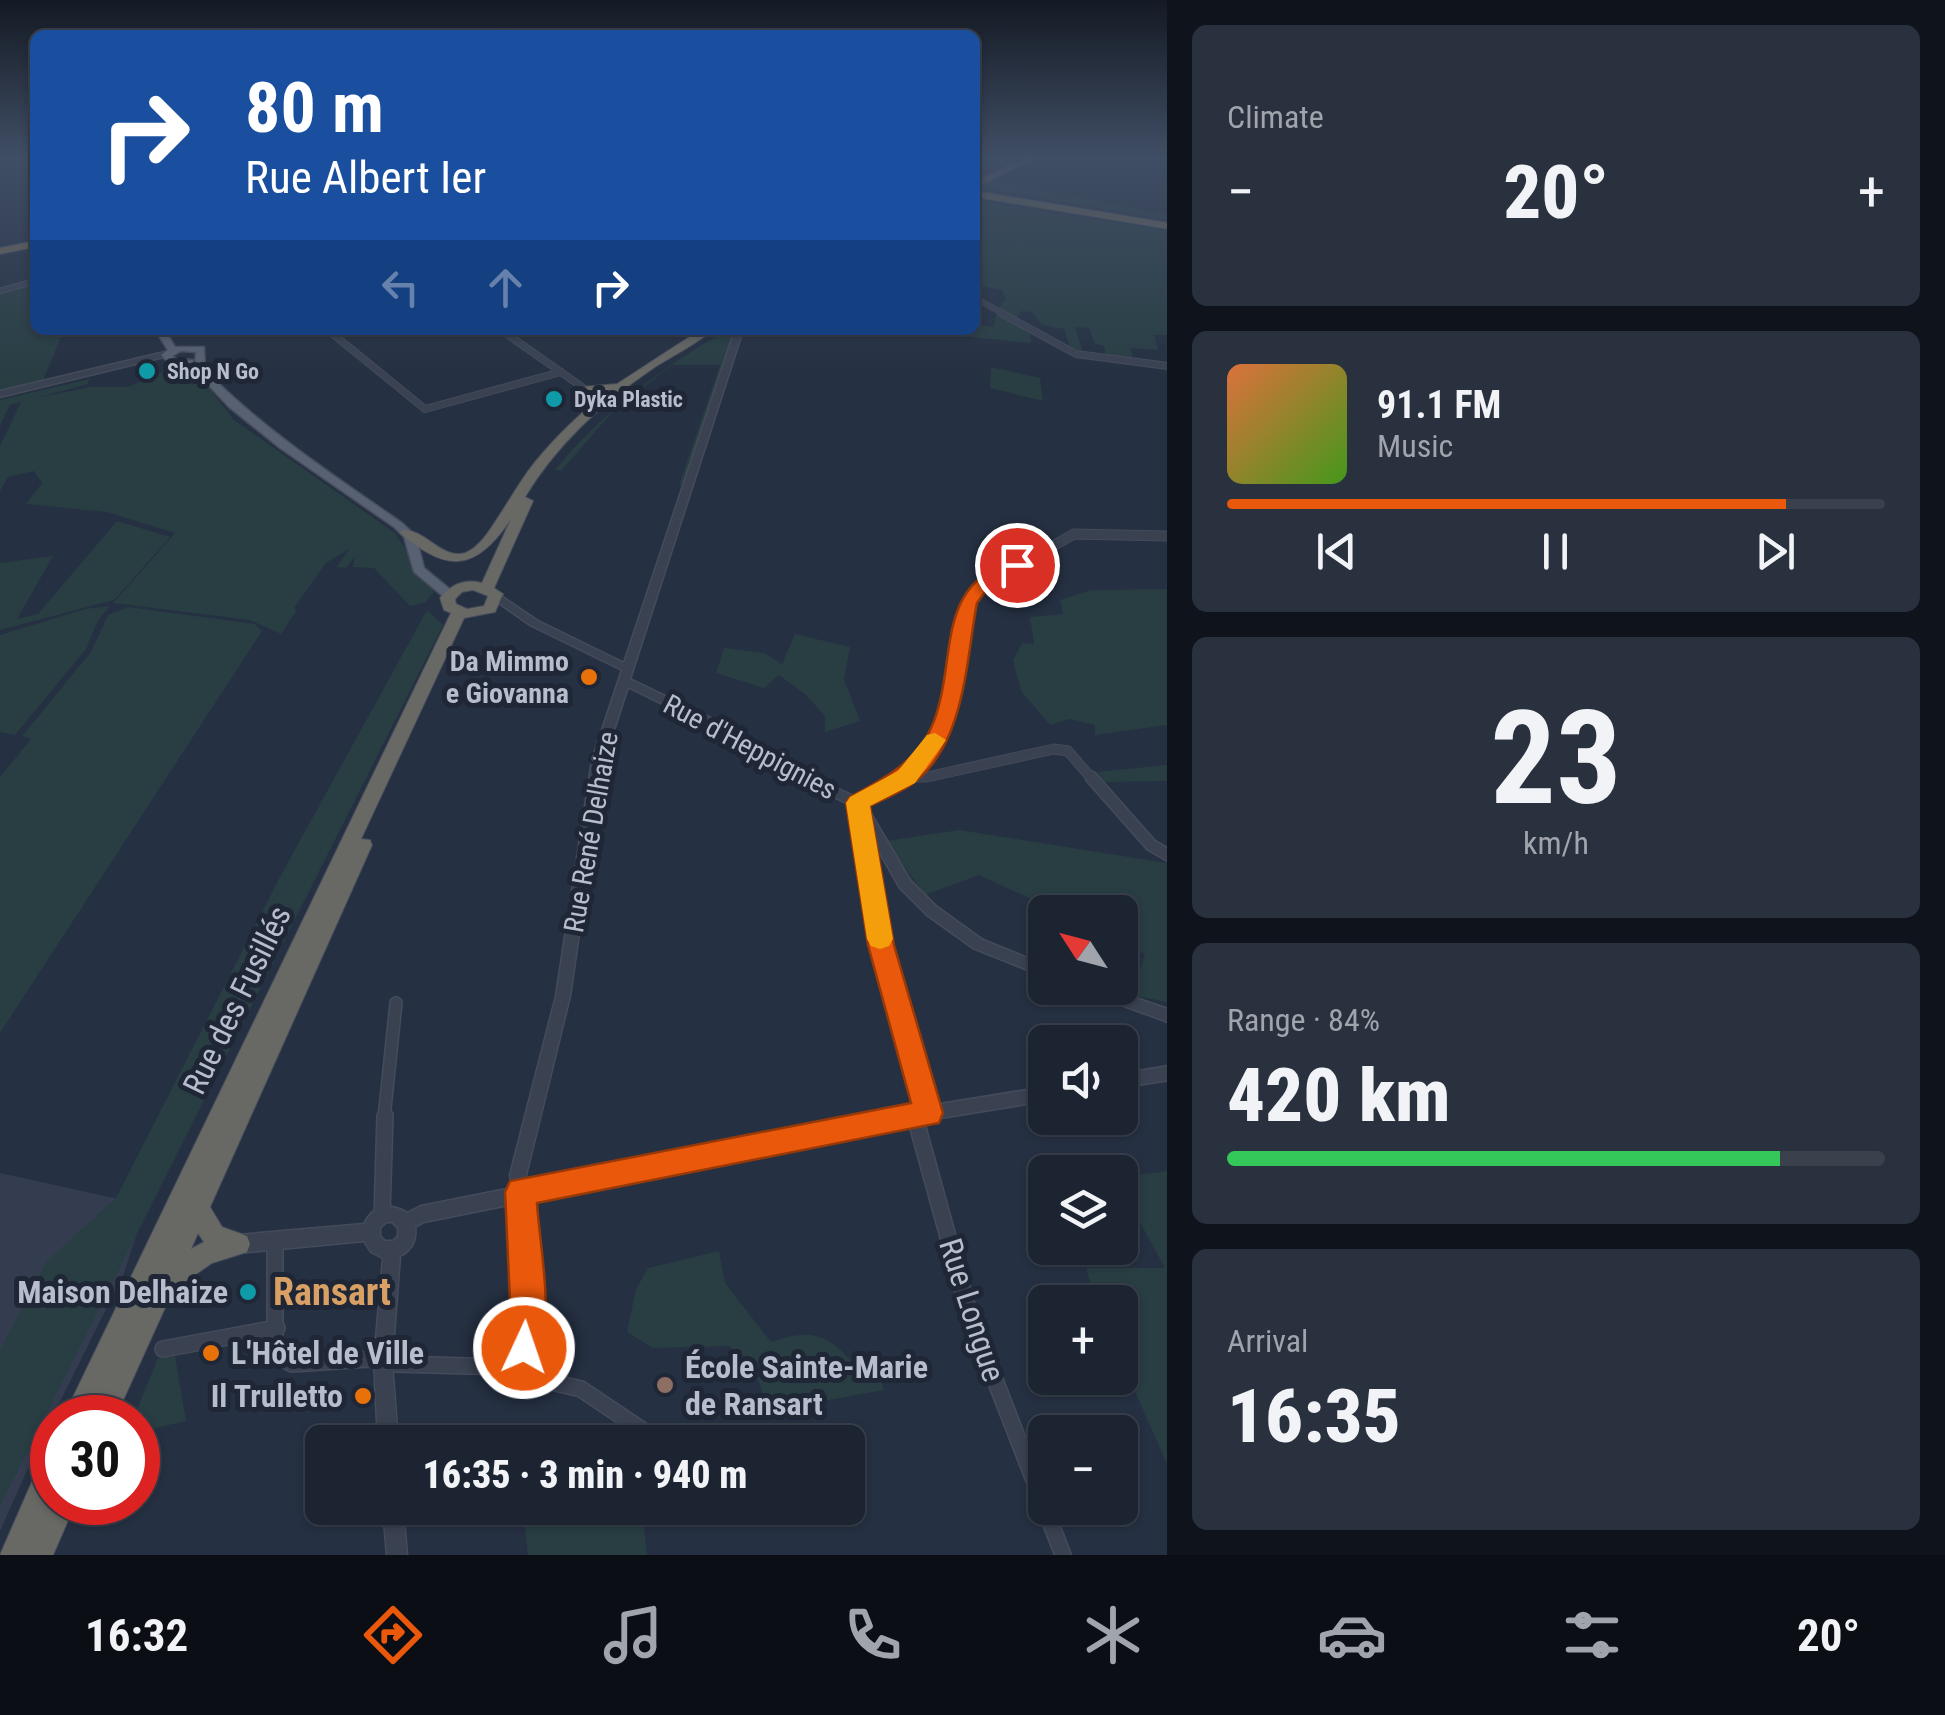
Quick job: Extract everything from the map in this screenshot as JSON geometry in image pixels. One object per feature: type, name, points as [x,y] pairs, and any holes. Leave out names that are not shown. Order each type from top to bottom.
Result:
[{"type":"highway","points":[[0,253],[30,248]]},
{"type":"highway","points":[[407,533],[442,555],[461,558],[479,552],[538,466],[588,412],[621,385],[700,335]]},
{"type":"highway","points":[[474,598],[526,501],[574,438],[630,387],[710,335]]},
{"type":"highway","points":[[588,412],[592,403],[585,389],[621,385]]},
{"type":"highway","points":[[474,598],[501,520]]},
{"type":"highway","name":"Rue des Fusillés","points":[[112,1395],[474,598]]},
{"type":"highway","name":"Rue des Fusillés","points":[[87,1395],[474,598]]},
{"type":"highway","points":[[197,1209],[214,1236],[238,1244]]},
{"type":"highway","points":[[162,1286],[206,1253],[238,1244]]},
{"type":"highway","points":[[13,1555],[30,1517]]},
{"type":"highway","points":[[38,1555],[52,1525]]},
{"type":"main road","points":[[163,335],[170,354],[182,363],[199,365],[233,405],[407,533],[414,562],[423,574],[474,598]]},
{"type":"main road","points":[[165,335],[185,347],[201,349],[204,354],[199,365]]},
{"type":"main road","points":[[170,354],[185,347]]},
{"type":"street","points":[[0,289],[30,281]]},
{"type":"street","points":[[980,301],[1076,354],[1167,366]]},
{"type":"street","points":[[334,335],[425,409],[561,372]]},
{"type":"street","points":[[508,335],[585,389]]},
{"type":"street","name":"Rue René Delhaize","points":[[521,1192],[518,1175],[563,996],[598,760],[736,335]]},
{"type":"street","points":[[0,396],[170,354]]},
{"type":"street","points":[[858,803],[906,777],[929,749],[945,720],[963,618],[974,591],[1074,534],[1167,536]]},
{"type":"street","name":"Rue d'Heppignies","points":[[474,598],[520,614],[802,777],[858,803],[906,884],[932,911],[978,944],[1028,964]]},
{"type":"street","points":[[906,777],[927,777],[1054,749],[1068,751],[1151,845],[1167,854]]},
{"type":"street","name":"Rue Longue","points":[[858,803],[881,945],[961,1289],[1063,1555]]},
{"type":"street","points":[[238,1244],[370,1232],[382,1216],[384,1122],[396,1003]]},
{"type":"street","points":[[1137,1005],[1167,1016]]},
{"type":"street","points":[[1138,1078],[1167,1072]]},
{"type":"street","points":[[407,1222],[420,1214],[521,1192],[1028,1097]]},
{"type":"street","points":[[275,1241],[275,1342],[280,1357],[292,1364],[368,1359],[510,1366],[518,1360],[528,1322],[521,1192]]},
{"type":"street","points":[[382,1216],[396,1214],[407,1222]]},
{"type":"street","points":[[387,1425],[383,1362],[392,1250],[406,1238],[407,1222]]},
{"type":"street","points":[[370,1232],[374,1245],[392,1250]]},
{"type":"street","points":[[164,1349],[277,1328]]},
{"type":"street","points":[[518,1360],[539,1379],[581,1389],[635,1425]]},
{"type":"street","points":[[395,1525],[398,1555]]},
{"type":"shaded area","points":[[0,1173],[146,1205],[124,1273],[63,1395],[30,1395],[30,1464],[0,1531]]},
{"type":"green space","points":[[980,230],[1167,230],[1167,335],[1154,335],[1158,350],[1131,348],[1133,363],[1106,360],[1104,346],[1095,344],[1089,328],[1075,327],[1084,356],[1071,351],[1064,329],[1042,325],[1032,312],[1021,311],[1017,318],[1011,315],[1029,327],[1031,343],[950,335],[980,335],[980,325],[993,327],[998,309],[1006,299],[1002,290],[980,286]]},
{"type":"green space","points":[[30,282],[30,335],[62,335],[41,385],[0,393],[0,291]]},
{"type":"green space","points":[[719,335],[732,335],[684,486],[679,485],[720,365],[672,365]]},
{"type":"green space","points":[[175,366],[194,368],[234,420],[395,533],[434,592],[426,602],[410,606],[374,568],[353,567],[355,556],[346,568],[337,567],[349,549],[326,563],[281,634],[250,620],[113,603],[175,533],[107,512],[26,504],[42,483],[34,471],[8,477],[0,491],[0,446],[21,402],[10,405],[0,425],[0,400],[89,379],[88,384],[37,398],[90,387],[128,387]]},
{"type":"green space","points":[[670,366],[613,411],[561,471],[555,470],[593,429],[614,410]]},
{"type":"green space","points":[[991,367],[1040,378],[1043,401],[990,388]]},
{"type":"green space","points":[[117,521],[170,537],[114,600],[0,630],[0,563],[53,556],[17,619],[38,614]]},
{"type":"green space","points":[[1167,589],[1167,725],[1095,735],[1095,725],[1069,719],[1050,725],[1021,691],[1013,660],[1022,643],[1034,644],[1030,617],[1063,614],[1060,600],[1091,590]]},
{"type":"green space","points":[[110,606],[98,620],[86,649],[15,735],[0,732],[0,635],[85,609]]},
{"type":"green space","points":[[128,607],[255,624],[262,631],[0,1033],[0,777],[31,739],[22,736],[91,652],[108,615]]},
{"type":"green space","points":[[427,610],[443,625],[56,1395],[30,1395],[30,1446],[0,1506],[0,1350],[47,1261],[116,1198],[282,873]]},
{"type":"green space","points":[[795,634],[850,647],[844,679],[860,721],[825,732],[825,716],[806,695],[779,675],[764,688],[716,673],[724,648],[764,653],[782,664]]},
{"type":"green space","points":[[1167,765],[1167,781],[1105,782],[1097,772]]},
{"type":"green space","points":[[959,830],[1167,863],[1167,1002],[1138,996],[1138,976],[1145,954],[1138,951],[1138,895],[1028,898],[979,875],[925,895],[886,841]]},
{"type":"green space","points":[[1167,1171],[1167,1464],[1136,1395],[1138,1285],[1091,1285],[1086,1268],[1165,1268],[1138,1219],[1138,1175]]},
{"type":"green space","points":[[719,1251],[725,1283],[771,1342],[798,1335],[828,1340],[856,1367],[876,1365],[884,1390],[768,1411],[759,1382],[729,1346],[653,1348],[627,1332],[636,1289],[648,1268]]},
{"type":"green space","points":[[175,1356],[186,1421],[160,1427],[160,1395],[143,1395],[158,1358]]},
{"type":"green space","points":[[525,1525],[644,1525],[647,1555],[528,1555]]},
{"type":"slow traffic","points":[[880,939],[858,803],[906,777],[935,740]]},
{"type":"place","name":"Shop N Go","points":[[147,371]]},
{"type":"place","name":"Dyka Plastic","points":[[554,399]]},
{"type":"place","name":"Da Mimmo e Giovanna","points":[[589,677]]},
{"type":"place","name":"Maison Delhaize","points":[[248,1292]]},
{"type":"place","name":"L'Hôtel de Ville","points":[[211,1353]]},
{"type":"place","name":"École Sainte-Marie de Ransart","points":[[665,1385]]},
{"type":"place","name":"Il Trulletto","points":[[363,1396]]},
{"type":"district","name":"Ransart","points":[[332,1292]]},
{"type":"route","points":[[524,1348],[528,1322],[521,1192],[928,1113],[881,945],[858,803],[906,777],[920,763],[945,720],[967,602],[980,587],[1017,565]]}]
